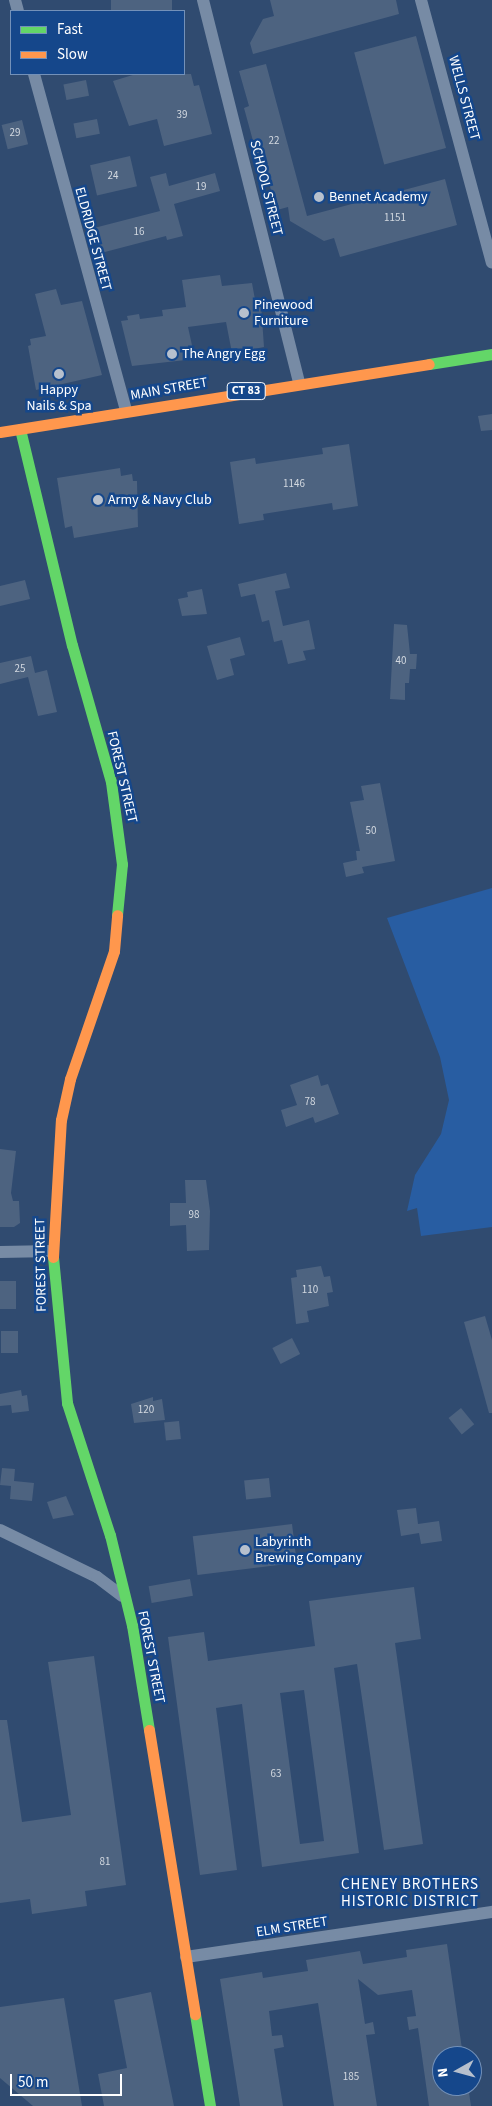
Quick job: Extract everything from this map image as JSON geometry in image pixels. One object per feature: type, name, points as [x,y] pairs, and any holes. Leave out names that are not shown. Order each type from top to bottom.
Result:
[{"type":"street","name":"SCHOOL STREET","points":[[203,0],[299,382]]},
{"type":"street","name":"WELLS STREET","points":[[421,0],[492,262]]},
{"type":"street","name":"ELDRIDGE STREET","points":[[34,75],[126,411]]},
{"type":"street","name":"MAIN STREET","points":[[0,432],[299,382],[492,354]]},
{"type":"street","name":"FOREST STREET","points":[[20,429],[72,646],[111,782],[122,864],[114,951],[70,1079],[61,1120],[53,1251],[57,1324],[68,1402],[110,1535],[122,1596],[132,1625],[210,2106]]},
{"type":"street","points":[[0,1252],[53,1251]]},
{"type":"street","points":[[0,1530],[97,1577],[122,1596]]},
{"type":"street","name":"ELM STREET","points":[[186,1957],[492,1912]]},
{"type":"shaded area","points":[[492,888],[492,1227],[421,1236],[417,1208],[407,1211],[415,1175],[441,1134],[449,1100],[440,1057],[387,918]]},
{"type":"building","points":[[111,0],[172,0],[172,10],[111,10]]},
{"type":"building","points":[[270,0],[396,0],[399,14],[253,54],[250,43],[263,19],[274,16]]},
{"type":"building","points":[[416,36],[446,148],[384,165],[354,53]]},
{"type":"building","points":[[266,64],[307,216],[445,179],[457,225],[340,257],[334,238],[324,241],[290,221],[288,207],[277,210],[268,180],[264,181],[244,108],[249,106],[239,71]]},
{"type":"building","points":[[191,74],[194,86],[199,85],[212,134],[164,146],[157,119],[129,126],[113,81],[133,75]]},
{"type":"building","points":[[86,80],[89,96],[66,100],[63,84]]},
{"type":"building","points":[[97,119],[100,134],[76,138],[73,124]]},
{"type":"building","points":[[22,120],[28,144],[8,149],[2,125]]},
{"type":"building","points":[[130,156],[137,186],[97,195],[90,165]]},
{"type":"building","points":[[166,173],[169,186],[215,173],[220,191],[174,204],[183,236],[167,240],[166,236],[101,253],[94,228],[160,211],[150,177]]},
{"type":"building","points":[[220,275],[222,286],[252,283],[256,305],[261,304],[264,347],[232,353],[226,322],[188,327],[195,359],[132,366],[121,321],[128,320],[127,316],[139,314],[140,319],[163,316],[162,310],[186,307],[182,280]]},
{"type":"building","points":[[56,289],[61,305],[82,301],[102,375],[36,390],[28,346],[31,345],[30,339],[46,336],[35,294]]},
{"type":"building","points":[[492,414],[492,430],[481,431],[478,416]]},
{"type":"building","points":[[349,444],[358,506],[333,510],[332,503],[263,514],[264,520],[239,524],[230,462],[255,458],[256,464],[323,454],[322,448]]},
{"type":"building","name":"Army & Navy Club","points":[[120,468],[121,476],[132,474],[133,481],[137,481],[138,527],[74,538],[72,526],[65,528],[57,478]]},
{"type":"building","points":[[286,573],[290,588],[275,591],[283,626],[309,620],[315,649],[303,651],[306,660],[288,664],[282,640],[274,642],[269,620],[262,622],[255,594],[241,597],[238,584]]},
{"type":"building","points":[[25,580],[30,599],[0,606],[0,586]]},
{"type":"building","points":[[202,589],[207,614],[182,616],[178,599],[188,597],[187,592]]},
{"type":"building","points":[[394,624],[407,625],[410,654],[417,654],[416,669],[410,669],[409,683],[405,683],[405,700],[390,699]]},
{"type":"building","points":[[240,637],[245,655],[230,659],[234,675],[217,680],[207,646]]},
{"type":"building","points":[[31,656],[35,673],[47,670],[57,712],[38,716],[28,677],[0,684],[0,663]]},
{"type":"building","points":[[380,783],[395,861],[362,867],[364,873],[346,877],[343,863],[357,860],[356,851],[360,851],[350,802],[364,800],[361,786]]},
{"type":"building","points":[[318,1075],[321,1086],[328,1084],[339,1114],[315,1123],[313,1117],[286,1127],[281,1110],[297,1105],[290,1085]]},
{"type":"building","points":[[0,1149],[16,1151],[11,1193],[13,1201],[19,1201],[20,1223],[14,1227],[0,1227]]},
{"type":"building","points":[[185,1180],[206,1180],[210,1211],[209,1250],[187,1251],[186,1225],[170,1226],[170,1203],[186,1203]]},
{"type":"building","points":[[321,1266],[324,1277],[330,1276],[333,1292],[327,1293],[329,1306],[307,1311],[309,1322],[296,1324],[291,1278],[297,1277],[296,1270]]},
{"type":"building","points":[[0,1281],[16,1281],[16,1309],[0,1309]]},
{"type":"building","points":[[485,1316],[492,1340],[492,1413],[489,1413],[464,1322]]},
{"type":"building","points":[[1,1331],[18,1331],[18,1353],[1,1353]]},
{"type":"building","points":[[292,1338],[300,1354],[281,1364],[272,1348]]},
{"type":"building","points":[[21,1390],[22,1396],[27,1395],[29,1411],[12,1413],[11,1405],[0,1406],[0,1394]]},
{"type":"building","points":[[153,1397],[153,1401],[162,1399],[165,1420],[134,1423],[131,1404]]},
{"type":"building","points":[[461,1408],[474,1424],[462,1434],[449,1418]]},
{"type":"building","points":[[179,1421],[181,1439],[166,1440],[164,1423]]},
{"type":"building","points":[[2,1468],[15,1469],[14,1481],[34,1483],[32,1501],[10,1499],[11,1486],[0,1485]]},
{"type":"building","points":[[269,1478],[271,1497],[246,1500],[244,1481]]},
{"type":"building","points":[[66,1496],[74,1515],[53,1519],[47,1502]]},
{"type":"building","points":[[416,1508],[418,1524],[439,1521],[442,1541],[421,1544],[419,1533],[401,1536],[397,1510]]},
{"type":"building","name":"Labyrinth Brewing Company","points":[[292,1524],[297,1563],[197,1575],[193,1536]]},
{"type":"building","points":[[190,1579],[193,1596],[152,1603],[149,1586]]},
{"type":"building","points":[[414,1587],[421,1639],[395,1643],[423,1844],[384,1850],[357,1664],[334,1668],[359,1853],[262,1867],[242,1704],[216,1708],[237,1870],[200,1875],[168,1637],[204,1632],[208,1661],[315,1646],[309,1601]],"holes":[[[304,1690],[324,1841],[300,1844],[280,1693]]]},
{"type":"building","points":[[94,1656],[126,1885],[85,1891],[87,1906],[32,1914],[30,1899],[0,1903],[0,1720],[7,1720],[22,1822],[71,1815],[48,1662]]},
{"type":"building","points":[[447,1944],[462,2046],[432,2046],[432,2096],[470,2096],[471,2106],[429,2106],[418,2028],[409,2030],[407,2017],[416,2016],[412,1990],[378,1995],[358,1979],[365,2024],[373,2022],[375,2034],[366,2035],[377,2106],[334,2106],[318,2003],[269,2011],[272,2036],[282,2035],[284,2047],[274,2049],[283,2106],[240,2106],[220,1979],[262,1972],[263,1978],[308,1971],[306,1960],[360,1951],[363,1964],[407,1957],[406,1950]]},
{"type":"building","points":[[151,1992],[174,2106],[104,2106],[98,2074],[127,2068],[114,2000]]},
{"type":"building","points":[[64,1998],[82,2106],[33,2106],[0,2078],[0,2007]]},
{"type":"traffic: fast","points":[[429,364],[492,354]]},
{"type":"traffic: fast","points":[[20,429],[72,645],[111,782],[122,864],[117,915]]},
{"type":"traffic: fast","points":[[53,1257],[67,1403],[110,1535],[132,1625],[149,1730]]},
{"type":"traffic: fast","points":[[195,2014],[210,2106]]},
{"type":"traffic: slow","points":[[0,432],[429,364]]},
{"type":"traffic: slow","points":[[53,1257],[61,1120],[70,1079],[114,951],[117,915]]},
{"type":"traffic: slow","points":[[149,1730],[195,2014]]},
{"type":"place","name":"Bennet Academy","points":[[319,197]]},
{"type":"place","name":"Pinewood Furniture","points":[[244,313]]},
{"type":"place","name":"The Angry Egg","points":[[172,354]]},
{"type":"place","name":"Happy Nails & Spa","points":[[59,374]]},
{"type":"place","name":"Army & Navy Club","points":[[98,500]]},
{"type":"place","name":"Labyrinth Brewing Company","points":[[245,1550]]},
{"type":"district","name":"CHENEY BROTHERS HISTORIC DISTRICT","points":[[410,1892]]}]
